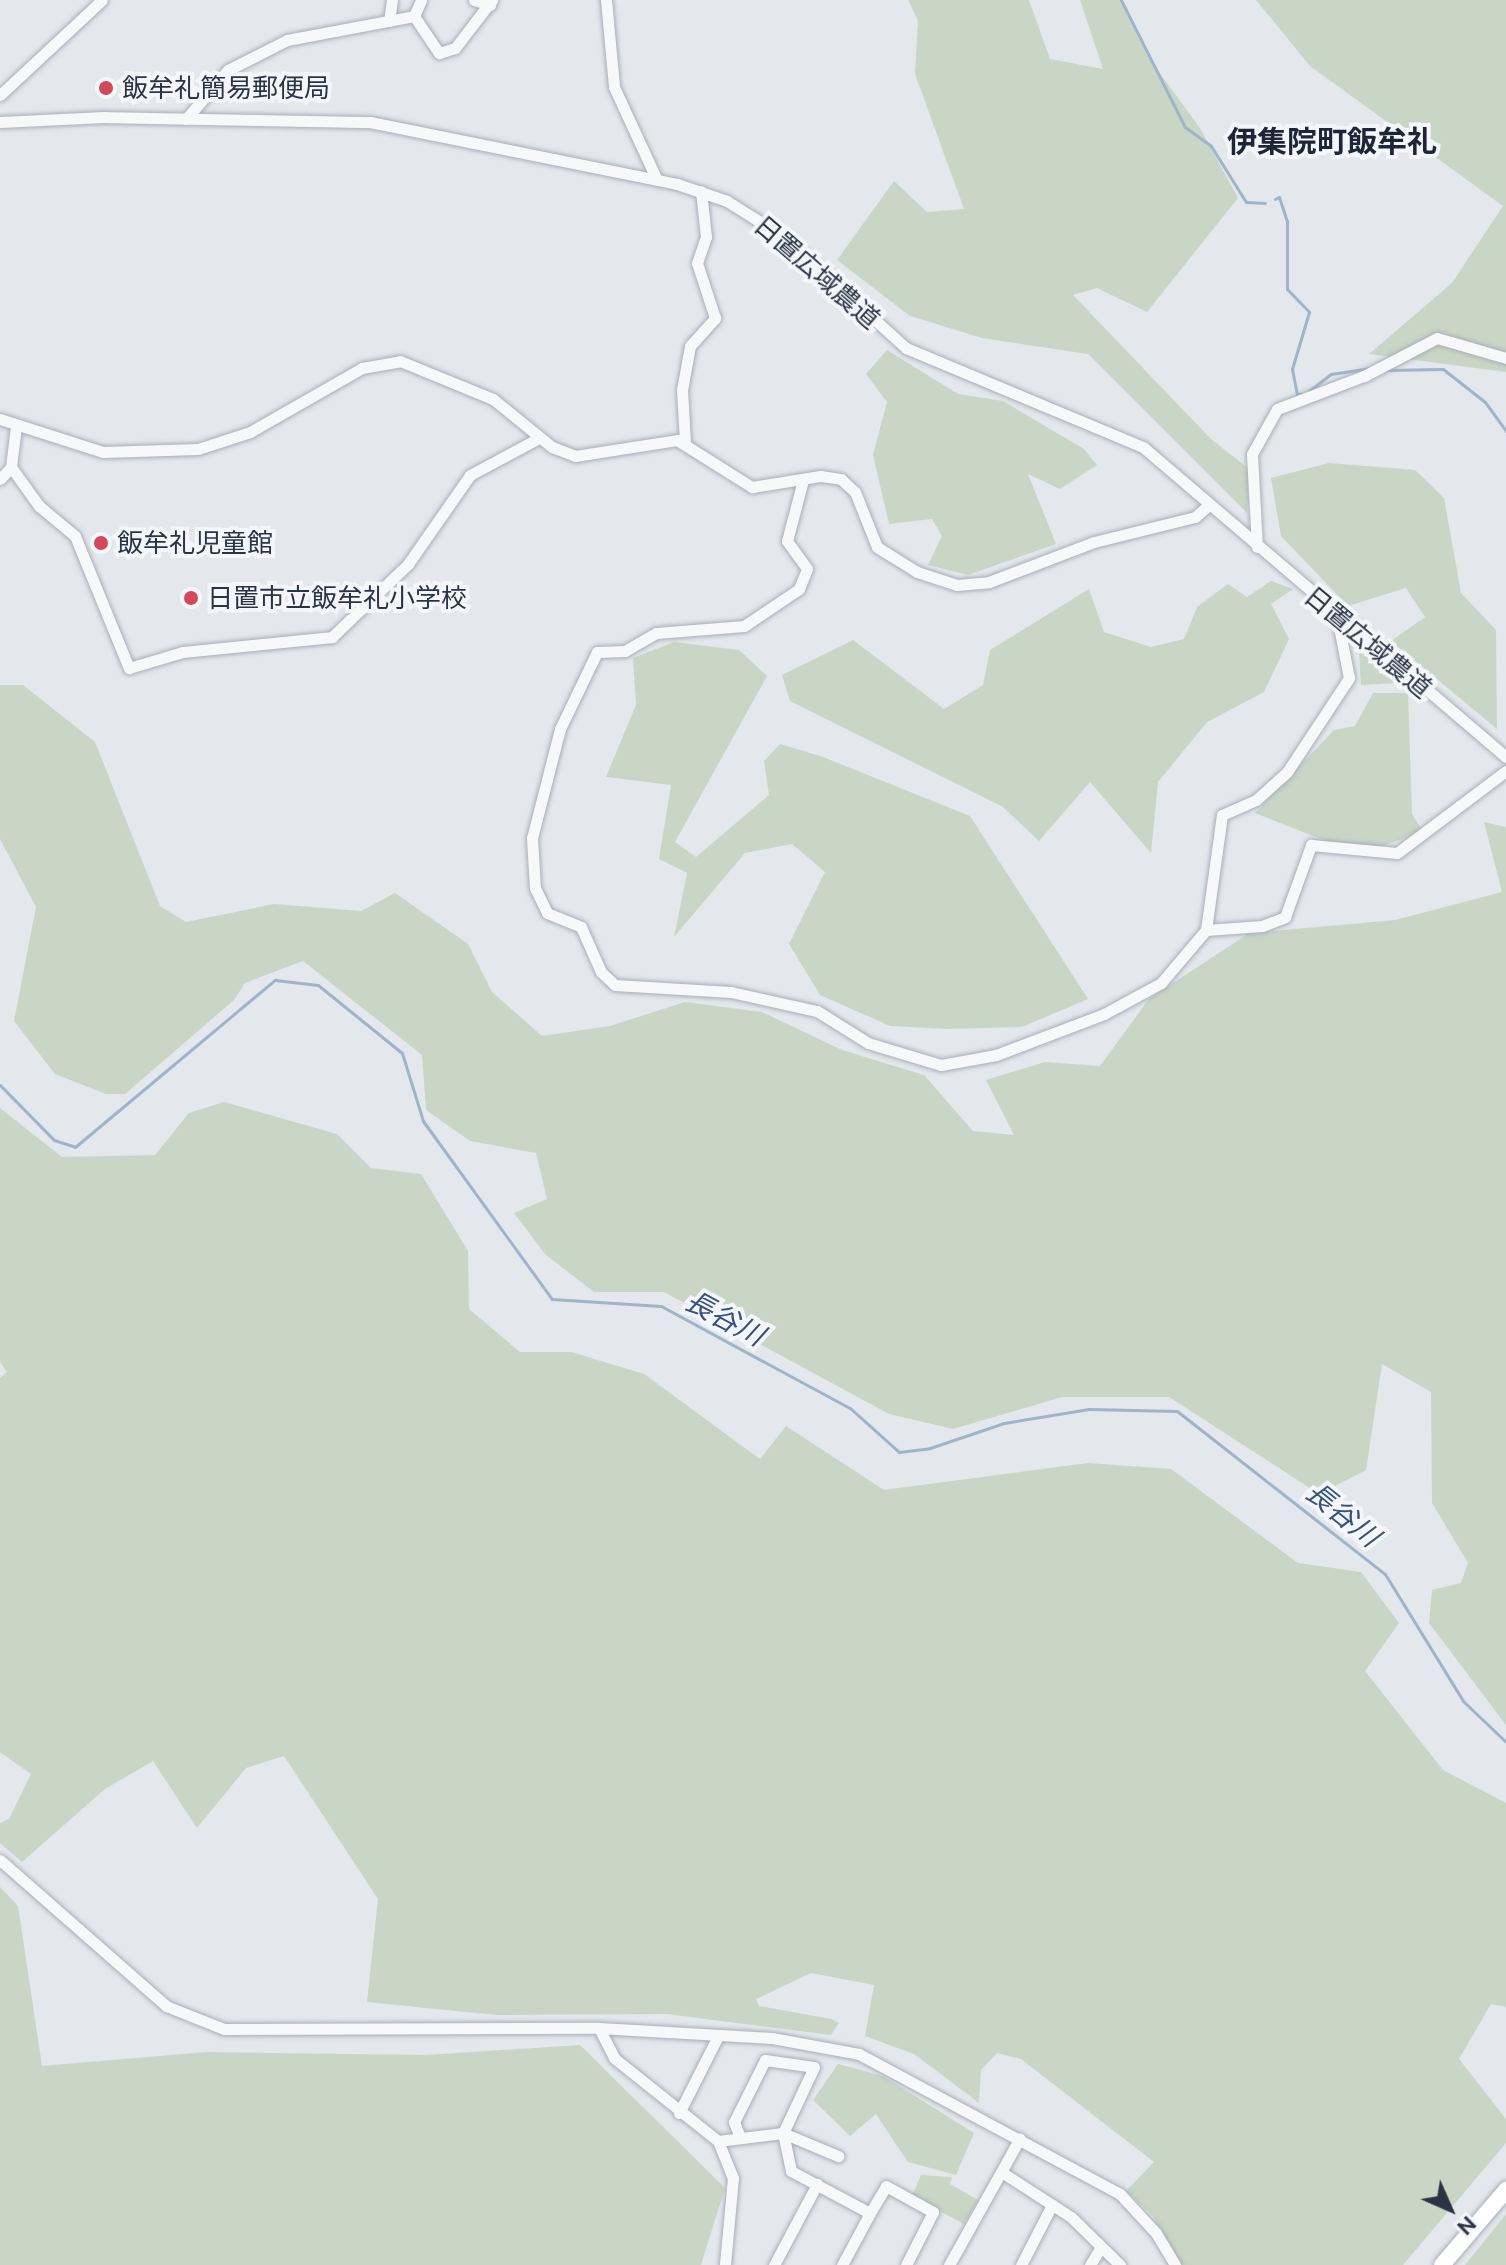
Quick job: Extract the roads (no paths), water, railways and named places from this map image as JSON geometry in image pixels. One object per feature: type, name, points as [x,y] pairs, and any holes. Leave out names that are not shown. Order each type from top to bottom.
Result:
[{"type":"highway","points":[[1442,2265],[1506,2190]]},
{"type":"street","points":[[0,95],[102,0]]},
{"type":"street","points":[[389,21],[392,0]]},
{"type":"street","points":[[414,16],[421,0]]},
{"type":"street","points":[[474,0],[491,2]]},
{"type":"street","points":[[606,0],[614,87],[657,180]]},
{"type":"street","points":[[414,16],[439,53],[455,48],[491,2]]},
{"type":"street","points":[[186,119],[228,70],[287,40],[414,16]]},
{"type":"street","name":"日置広域農道","points":[[0,122],[186,119],[396,124],[701,191],[781,235],[906,348],[1143,447],[1337,617],[1506,757]]},
{"type":"street","points":[[685,442],[682,390],[690,346],[715,318],[697,263],[706,237],[701,191]]},
{"type":"street","points":[[1257,547],[1252,454],[1277,409],[1364,376],[1437,338],[1506,358]]},
{"type":"street","points":[[0,419],[103,452],[207,447],[250,432],[362,368],[389,361],[493,399],[539,438],[586,457],[658,441],[685,442],[742,485],[761,489],[833,476],[849,485],[877,547],[917,572],[957,585],[989,582],[1094,542],[1195,517],[1209,505]]},
{"type":"street","points":[[0,479],[11,467],[16,426]]},
{"type":"street","points":[[11,467],[39,506],[75,536],[129,668],[183,652],[332,637],[408,564],[470,475],[539,438]]},
{"type":"street","points":[[803,480],[787,541],[807,569],[799,589],[744,626],[656,633],[625,651],[607,648],[574,690],[532,838],[535,888],[547,913],[581,927],[601,972],[615,985],[731,992],[817,1011],[868,1043],[941,1065],[996,1055],[1104,1014],[1161,983],[1206,930],[1222,815],[1256,800],[1287,772],[1349,678],[1337,617]]},
{"type":"street","points":[[1206,930],[1262,926],[1285,917],[1311,845],[1397,853],[1506,771]]},
{"type":"street","points":[[0,1860],[150,1993],[203,2024],[258,2033],[599,2028],[718,2036],[859,2054],[1120,2194],[1156,2233],[1175,2265]]},
{"type":"street","points":[[599,2028],[614,2058],[679,2113],[718,2141],[733,2178],[725,2265]]},
{"type":"street","points":[[679,2113],[718,2036]]},
{"type":"street","points":[[740,2137],[734,2122],[765,2060],[814,2067],[783,2133],[791,2171],[870,2213]]},
{"type":"street","points":[[718,2141],[783,2133],[838,2156]]},
{"type":"street","points":[[949,2265],[1020,2138]]},
{"type":"street","points":[[1003,2173],[1052,2205],[1120,2265]]},
{"type":"street","points":[[774,2265],[817,2184]]},
{"type":"street","points":[[842,2265],[886,2186],[933,2212],[906,2265]]},
{"type":"street","points":[[1021,2265],[1052,2205]]},
{"type":"street","points":[[1090,2265],[1101,2247]]},
{"type":"waterway","points":[[1121,0],[1185,127],[1211,146],[1246,202],[1265,203]]},
{"type":"waterway","points":[[1275,199],[1279,197],[1287,221],[1287,289],[1309,312],[1292,369],[1297,394],[1302,394]]},
{"type":"waterway","points":[[1309,391],[1331,374],[1371,368]]},
{"type":"waterway","points":[[1386,370],[1443,369],[1485,402],[1506,431]]},
{"type":"waterway","name":"長谷川","points":[[0,1085],[54,1140],[75,1147],[275,980],[318,985],[402,1053],[423,1121],[552,1299],[661,1306],[850,1408],[899,1452],[930,1448],[1004,1423],[1089,1409],[1177,1411],[1385,1574],[1463,1701],[1506,1742]]},
{"type":"place","name":"飯牟礼簡易郵便局","points":[[106,88]]},
{"type":"place","name":"飯牟礼児童館","points":[[101,543]]},
{"type":"place","name":"日置市立飯牟礼小学校","points":[[191,598]]},
{"type":"district","name":"伊集院町飯牟礼","points":[[1332,141]]}]
